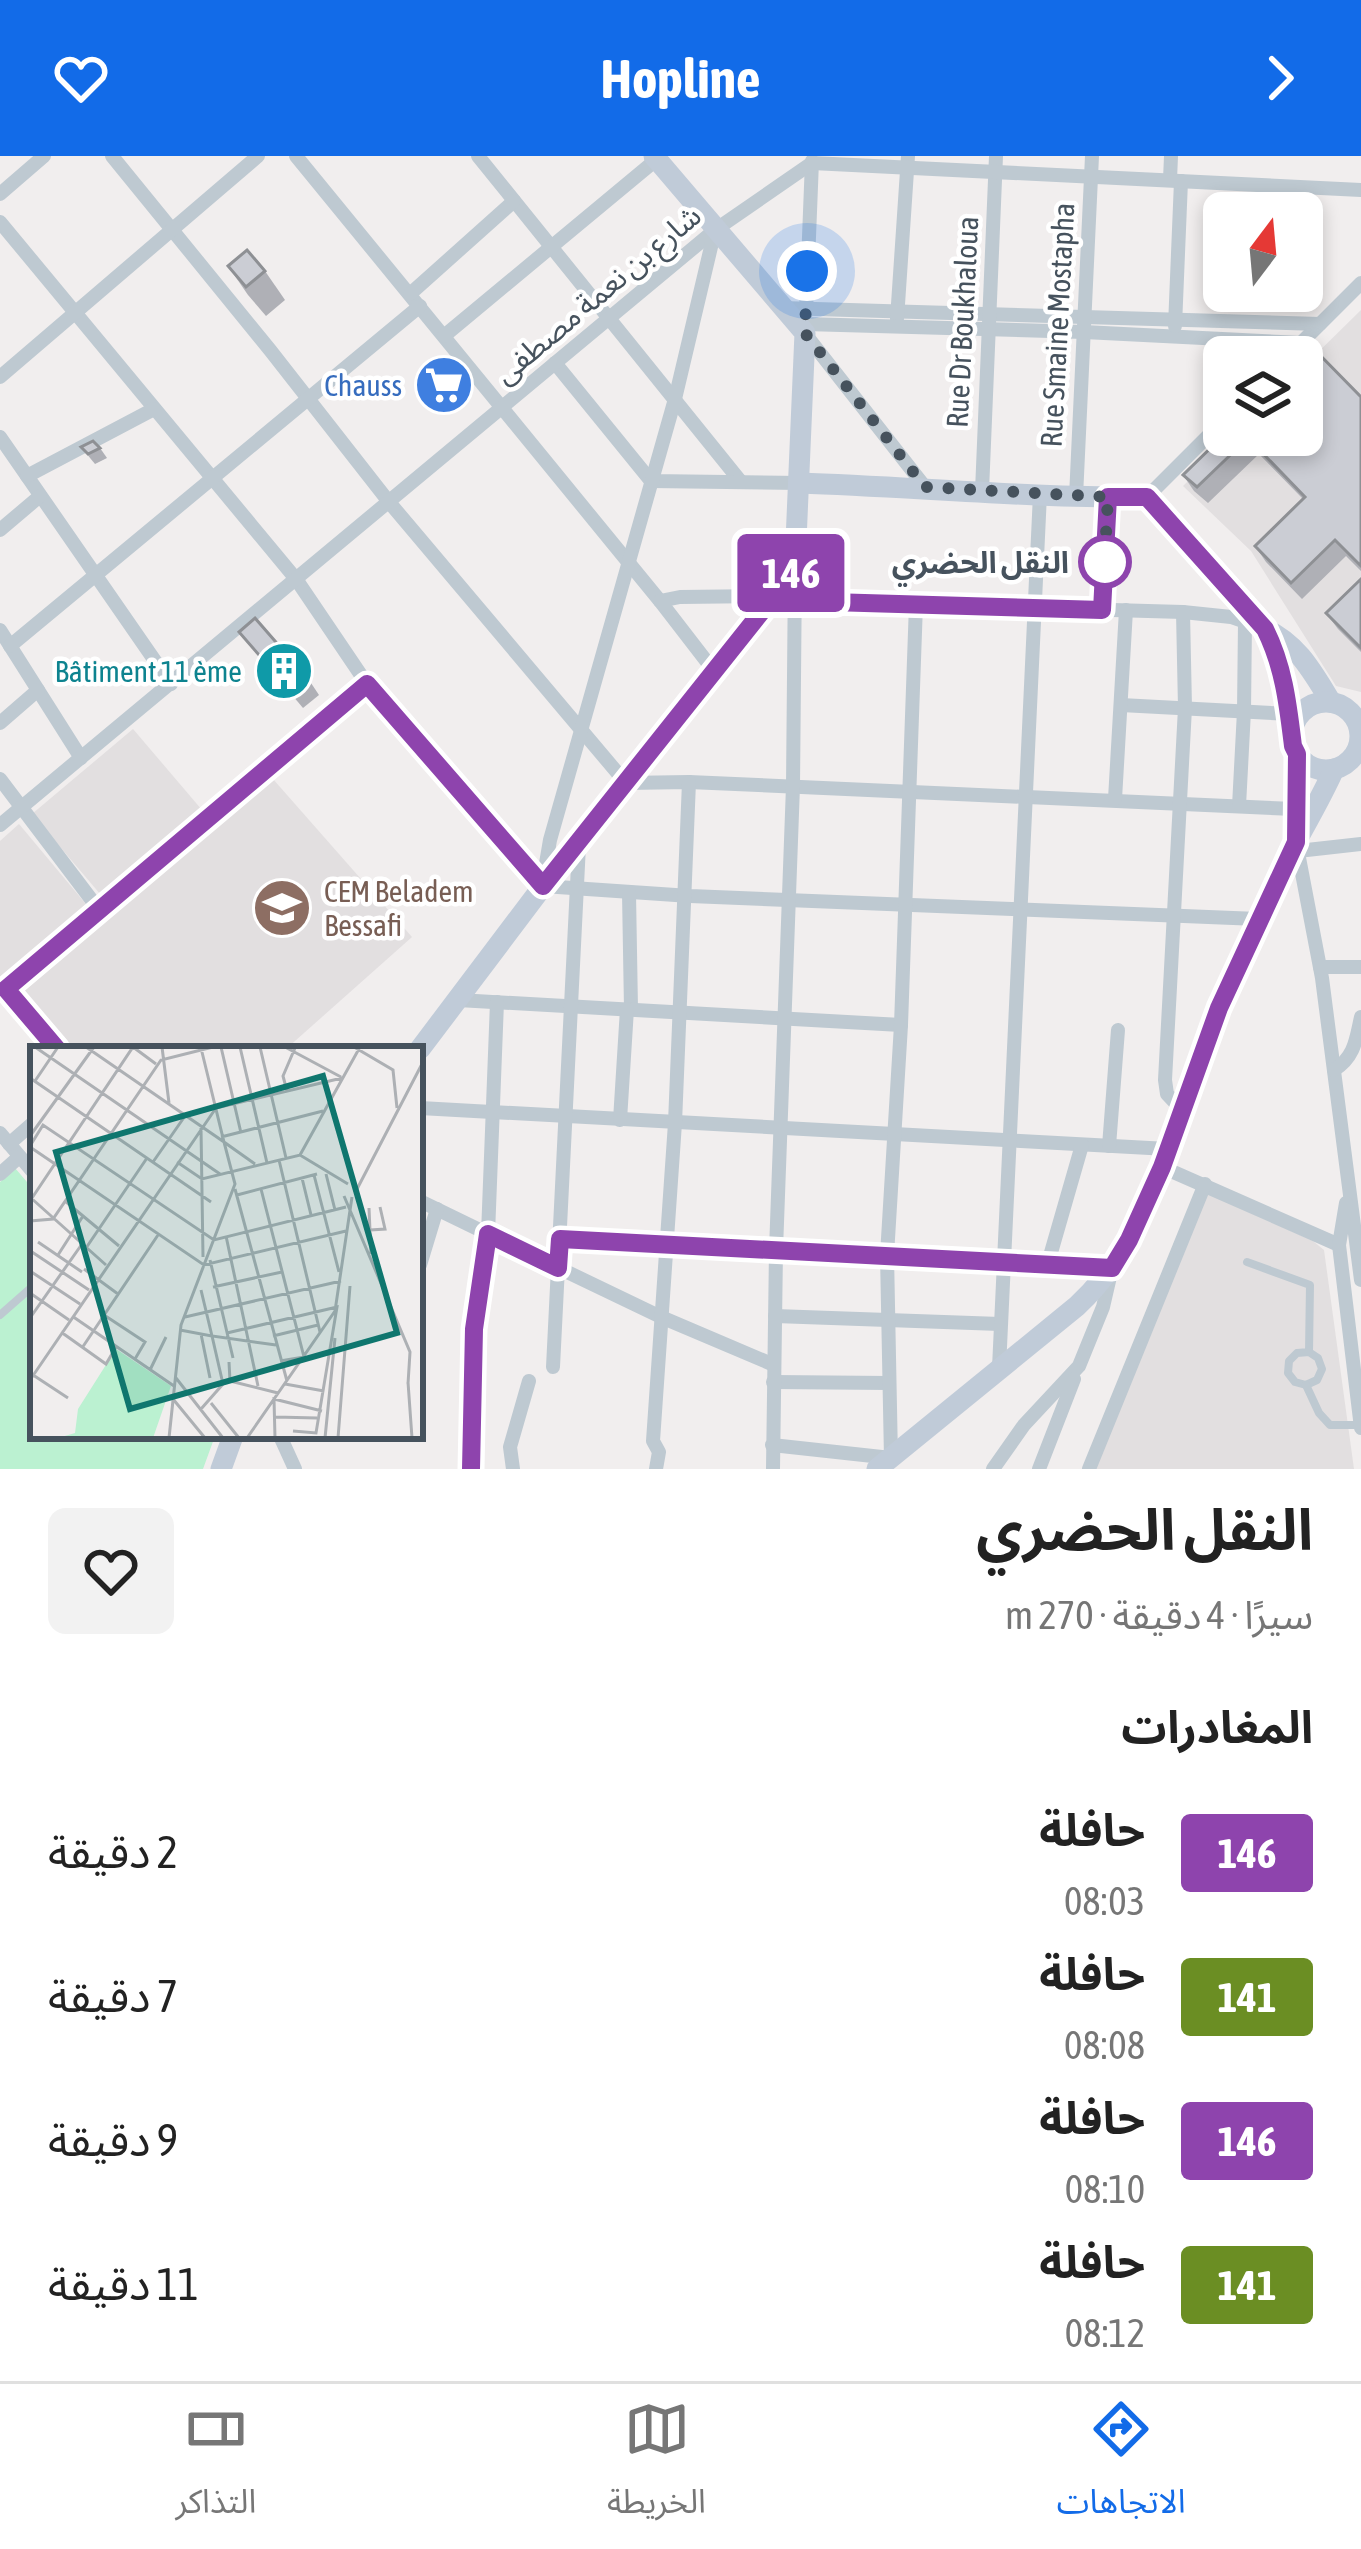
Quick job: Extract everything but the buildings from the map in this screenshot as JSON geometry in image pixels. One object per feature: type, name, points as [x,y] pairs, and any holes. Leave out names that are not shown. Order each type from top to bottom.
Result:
[{"type":"street","points":[[0,194],[44,156]]},
{"type":"street","points":[[112,156],[389,502],[626,783]]},
{"type":"street","points":[[0,377],[258,156]]},
{"type":"street","points":[[296,156],[714,671]]},
{"type":"street","points":[[478,156],[741,482]]},
{"type":"street","name":"Rue Smaine Mostapha","points":[[1076,496],[1092,156]]},
{"type":"street","points":[[1171,156],[1175,337]]},
{"type":"street","points":[[444,336],[655,158],[782,308],[805,328],[925,487]]},
{"type":"street","points":[[773,1469],[793,786],[784,599],[795,564],[812,159],[996,164],[1091,177],[1361,190]]},
{"type":"street","name":"شارع بن نعمة مصطفى","points":[[0,825],[715,230],[812,159]]},
{"type":"street","points":[[897,326],[908,162]]},
{"type":"street","name":"Rue Dr Boukhaloua","points":[[982,490],[996,164]]},
{"type":"street","points":[[10,646],[308,399],[514,200]]},
{"type":"street","points":[[0,222],[296,579],[367,684],[543,886],[1258,919]]},
{"type":"street","points":[[543,886],[550,840],[675,399],[715,230]]},
{"type":"street","points":[[1308,336],[1361,283]]},
{"type":"street","points":[[782,308],[898,310],[989,321]]},
{"type":"street","points":[[805,328],[1176,319],[1320,324]]},
{"type":"street","points":[[1084,324],[1203,338]]},
{"type":"street","points":[[555,363],[651,481]]},
{"type":"street","points":[[27,476],[154,409]]},
{"type":"street","points":[[0,437],[171,684]]},
{"type":"street","points":[[651,481],[1147,497],[1203,441]]},
{"type":"street","points":[[999,1368],[1040,494]]},
{"type":"street","points":[[0,530],[40,496]]},
{"type":"street","points":[[1121,705],[1244,711],[1291,722],[1311,705],[1331,702],[1358,715],[1360,746],[1349,761],[1334,769],[1313,768],[1297,754],[1293,746],[1291,722],[1283,675],[1255,625],[1147,497]]},
{"type":"street","points":[[660,602],[680,597],[784,599],[1231,617],[1278,634],[1299,652],[1331,702]]},
{"type":"street","points":[[422,1046],[714,671],[784,599]]},
{"type":"street","points":[[882,1466],[889,1383],[887,1255],[901,1025],[916,604]]},
{"type":"street","points":[[1114,799],[1126,610]]},
{"type":"street","points":[[1182,1110],[1165,1087],[1185,708],[1184,612]]},
{"type":"street","points":[[1239,806],[1255,625]]},
{"type":"street","points":[[0,630],[81,758]]},
{"type":"street","points":[[54,1046],[3,992],[367,684]]},
{"type":"street","points":[[0,722],[38,690]]},
{"type":"street","points":[[1297,754],[1297,846],[1320,967],[1361,1280]]},
{"type":"street","points":[[882,1466],[1077,1306],[1112,1268],[1166,1158],[1219,1008],[1258,919],[1334,769]]},
{"type":"street","points":[[0,779],[100,911]]},
{"type":"street","points":[[656,1469],[659,1452],[652,1441],[675,1124],[688,782]]},
{"type":"street","points":[[626,783],[1294,808]]},
{"type":"street","points":[[553,1367],[579,843]]},
{"type":"street","points":[[1297,846],[1361,844]]},
{"type":"street","points":[[620,1120],[629,1009],[629,893]]},
{"type":"street","points":[[1320,967],[1361,967]]},
{"type":"street","points":[[458,1000],[901,1025]]},
{"type":"street","points":[[471,1469],[474,1329],[488,1234],[497,1002]]},
{"type":"street","points":[[1334,1070],[1353,1052],[1361,1017]]},
{"type":"street","points":[[1108,1146],[1118,1030]]},
{"type":"street","points":[[423,1108],[1108,1146],[1166,1158],[1205,1184],[1339,1245]]},
{"type":"street","points":[[10,1144],[30,1168]]},
{"type":"street","points":[[0,1174],[10,1144]]},
{"type":"street","points":[[1048,1263],[1082,1145]]},
{"type":"street","points":[[1089,1469],[1205,1184]]},
{"type":"street","points":[[1349,1186],[1339,1245],[1361,1426]]},
{"type":"street","points":[[423,1202],[661,1317],[774,1365]]},
{"type":"street","points":[[423,1254],[436,1209]]},
{"type":"street","points":[[560,1239],[1112,1268]]},
{"type":"street","points":[[1039,1469],[1103,1307],[1112,1268]]},
{"type":"street","points":[[775,1316],[1000,1324]]},
{"type":"street","points":[[993,1469],[1024,1425],[1079,1366]]},
{"type":"street","points":[[512,1469],[510,1447],[530,1381]]},
{"type":"street","points":[[773,1382],[889,1383]]},
{"type":"street","points":[[221,1469],[232,1439]]},
{"type":"street","points":[[281,1439],[295,1469]]},
{"type":"street","points":[[772,1445],[882,1466]]},
{"type":"lane","points":[[1102,610],[1108,497]]},
{"type":"lane","points":[[1247,1262],[1310,1285],[1309,1352]]},
{"type":"lane","points":[[0,1315],[30,1289]]},
{"type":"lane","points":[[1309,1352],[1318,1358],[1322,1370],[1317,1380],[1306,1385],[1295,1382],[1288,1373],[1289,1361],[1297,1353],[1309,1352]]},
{"type":"lane","points":[[1306,1385],[1318,1413],[1330,1425],[1361,1426]]},
{"type":"shaded area","points":[[1361,310],[1361,692],[1336,686],[1251,551],[1183,486],[1214,456],[1323,456],[1323,347]]},
{"type":"shaded area","points":[[133,729],[202,810],[101,895],[32,814]]},
{"type":"shaded area","points":[[273,779],[412,937],[289,1046],[72,1046],[24,991]]},
{"type":"shaded area","points":[[19,824],[90,909],[0,984],[0,841]]},
{"type":"shaded area","points":[[1207,1193],[1324,1250],[1354,1469],[1093,1469]]},
{"type":"green space","points":[[15,1168],[30,1186],[30,1439],[214,1439],[203,1469],[0,1469],[0,1182]]},
{"type":"bus line","name":"146","points":[[54,1046],[6,989],[367,684],[543,886],[795,564],[796,601],[1102,610],[1108,497],[1147,497],[1265,629],[1275,648],[1297,754],[1296,842],[1219,1008],[1162,1167],[1112,1268],[560,1239],[558,1268],[488,1234],[474,1329],[471,1469]]},
{"type":"place","name":"Chauss","points":[[444,385]]},
{"type":"place","name":"النقل الحضري","points":[[1105,562]]},
{"type":"place","name":"Bâtiment 11 ème","points":[[284,671]]},
{"type":"place","name":"CEM Beladem Bessafi","points":[[282,908]]},
{"type":"route","points":[[807,271],[805,333],[925,487],[1108,497],[1104,572],[1105,562]]}]
